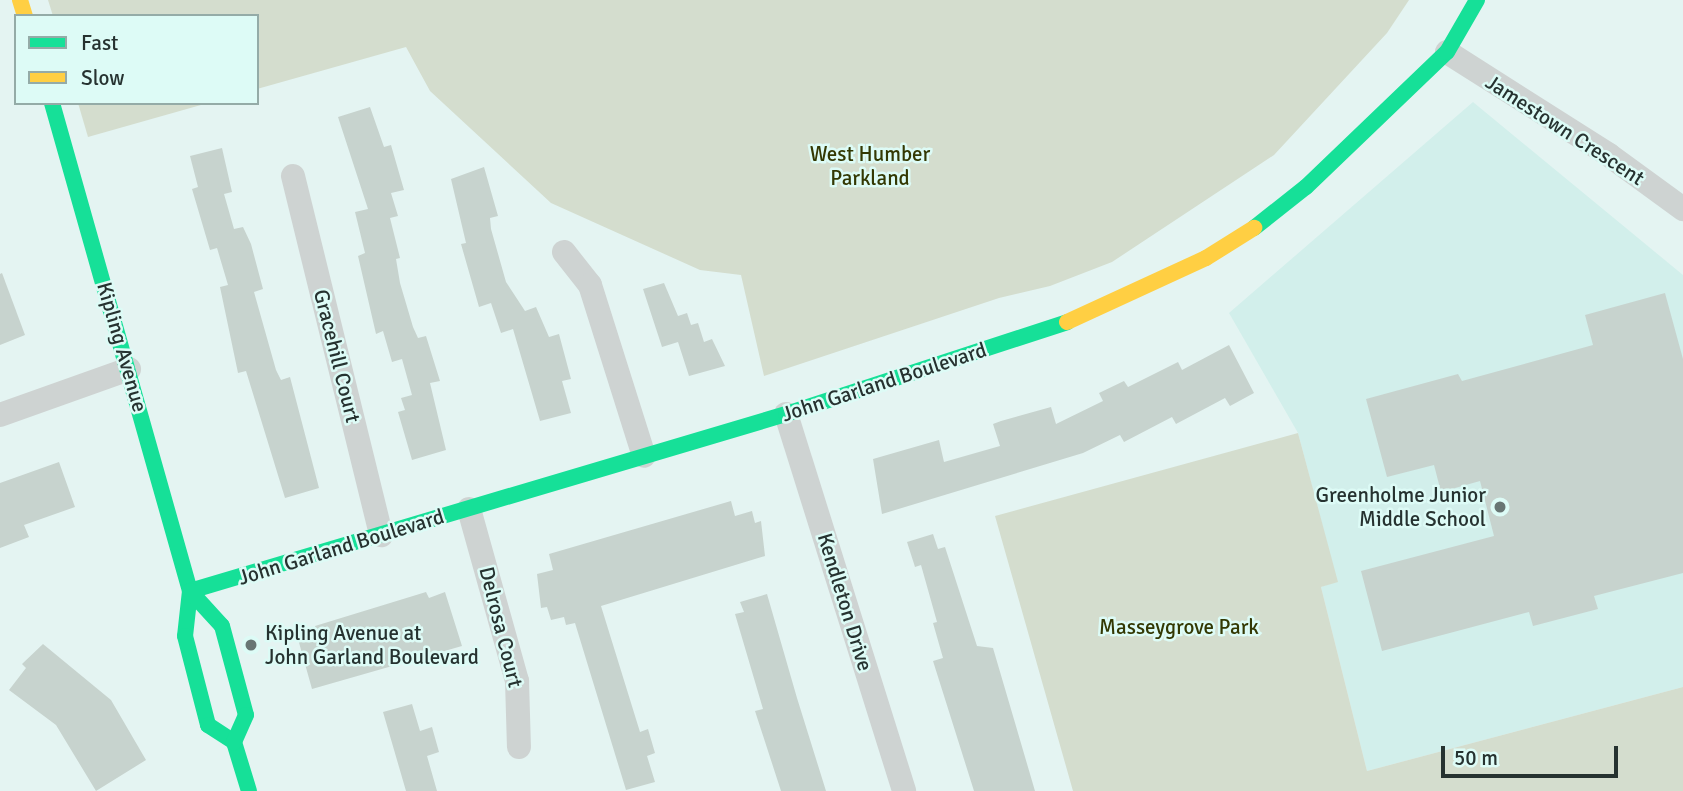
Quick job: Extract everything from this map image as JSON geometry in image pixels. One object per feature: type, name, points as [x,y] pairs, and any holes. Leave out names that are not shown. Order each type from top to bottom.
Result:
[{"type":"street","name":"John Garland Boulevard","points":[[190,591],[786,414],[1071,323],[1206,258],[1258,226],[1307,187],[1447,52],[1477,0]]},
{"type":"street","name":"Jamestown Crescent","points":[[1447,52],[1609,155],[1683,209]]},
{"type":"street","name":"Kipling Avenue","points":[[53,105],[190,591],[186,636],[208,725],[234,742],[246,715],[222,625],[190,591]]},
{"type":"street","name":"Gracehill Court","points":[[293,176],[381,535]]},
{"type":"street","points":[[564,252],[590,285],[644,456]]},
{"type":"street","points":[[0,415],[129,369]]},
{"type":"street","name":"Kendleton Drive","points":[[786,414],[904,791]]},
{"type":"street","name":"Delrosa Court","points":[[469,509],[517,681],[519,747]]},
{"type":"street","points":[[234,742],[249,791]]},
{"type":"shaded area","name":"Greenholme Junior Middle School","points":[[1473,102],[1683,275],[1683,687],[1367,771],[1321,587],[1337,581],[1298,433],[1229,313]]},
{"type":"green space","name":"West Humber Parkland","points":[[48,0],[1409,0],[1387,33],[1274,155],[1112,262],[1050,286],[999,298],[764,376],[741,275],[700,270],[551,203],[430,91],[406,47],[259,88],[259,14],[52,14]]},
{"type":"green space","points":[[79,105],[201,105],[88,137]]},
{"type":"green space","name":"Masseygrove Park","points":[[1298,433],[1338,582],[1321,587],[1367,771],[1683,687],[1683,791],[1073,791],[995,516]]},
{"type":"building","points":[[370,107],[384,147],[391,145],[404,190],[391,193],[398,216],[390,218],[400,258],[396,259],[400,283],[413,327],[418,338],[426,336],[440,381],[430,383],[446,450],[412,460],[398,412],[405,410],[401,398],[412,395],[402,359],[392,362],[383,331],[376,334],[358,256],[365,253],[355,212],[368,209],[338,117]]},
{"type":"building","points":[[222,148],[232,192],[224,194],[234,229],[243,227],[251,244],[263,289],[254,292],[276,370],[281,380],[290,377],[319,488],[285,498],[246,371],[238,373],[220,287],[228,285],[217,248],[210,250],[192,189],[198,187],[190,156]]},
{"type":"building","points":[[484,167],[498,216],[490,218],[491,229],[506,282],[525,311],[536,307],[549,337],[559,334],[571,379],[562,381],[571,413],[540,421],[513,329],[501,333],[491,303],[479,307],[461,244],[466,243],[451,179]]},
{"type":"building","points":[[2,273],[25,335],[0,345],[0,274]]},
{"type":"building","points":[[664,283],[678,316],[687,313],[691,325],[698,323],[704,342],[712,339],[725,366],[689,376],[678,342],[662,347],[643,289]]},
{"type":"building","points":[[1665,293],[1683,359],[1683,573],[1594,596],[1598,609],[1533,626],[1529,612],[1382,651],[1361,571],[1494,536],[1480,481],[1441,492],[1434,465],[1387,477],[1366,399],[1458,374],[1462,381],[1593,345],[1585,315]]},
{"type":"building","points":[[1229,345],[1254,393],[1230,406],[1225,398],[1176,424],[1172,417],[1124,442],[1120,435],[1083,453],[882,514],[873,459],[939,440],[944,462],[1000,446],[993,424],[1051,407],[1056,424],[1103,401],[1099,393],[1124,381],[1128,387],[1178,362],[1182,370]]},
{"type":"building","points":[[59,462],[75,507],[24,525],[29,537],[0,548],[0,483]]},
{"type":"building","points":[[731,501],[735,516],[752,511],[755,523],[761,521],[765,556],[601,606],[640,732],[648,729],[655,753],[647,756],[655,782],[626,790],[575,623],[566,625],[564,617],[551,620],[547,607],[541,608],[537,574],[553,570],[549,554]]},
{"type":"building","points":[[933,534],[938,549],[945,547],[977,646],[993,648],[1035,791],[974,791],[933,661],[943,658],[933,623],[937,622],[921,565],[915,567],[907,542]]},
{"type":"building","points":[[426,592],[429,598],[445,592],[462,646],[312,689],[298,639],[317,634],[315,626]]},
{"type":"building","points":[[767,594],[826,791],[781,791],[755,711],[763,709],[735,614],[744,612],[740,602]]},
{"type":"building","points":[[43,644],[111,700],[146,760],[96,791],[56,725],[9,690],[26,668],[22,664]]},
{"type":"building","points":[[412,704],[420,731],[432,727],[439,752],[427,756],[437,791],[406,791],[383,712]]},
{"type":"traffic: fast","points":[[1254,228],[1306,187],[1447,52],[1477,0]]},
{"type":"traffic: fast","points":[[53,105],[190,591],[185,636],[208,725],[234,742],[249,791]]},
{"type":"traffic: fast","points":[[190,591],[786,414],[1067,322]]},
{"type":"traffic: fast","points":[[190,591],[222,626],[246,715],[234,742]]},
{"type":"traffic: slow","points":[[20,0],[24,14]]},
{"type":"traffic: slow","points":[[1067,322],[1206,258],[1254,228]]},
{"type":"place","name":"Greenholme Junior Middle School","points":[[1500,507]]},
{"type":"place","name":"Kipling Avenue at John Garland Boulevard","points":[[251,645]]}]
